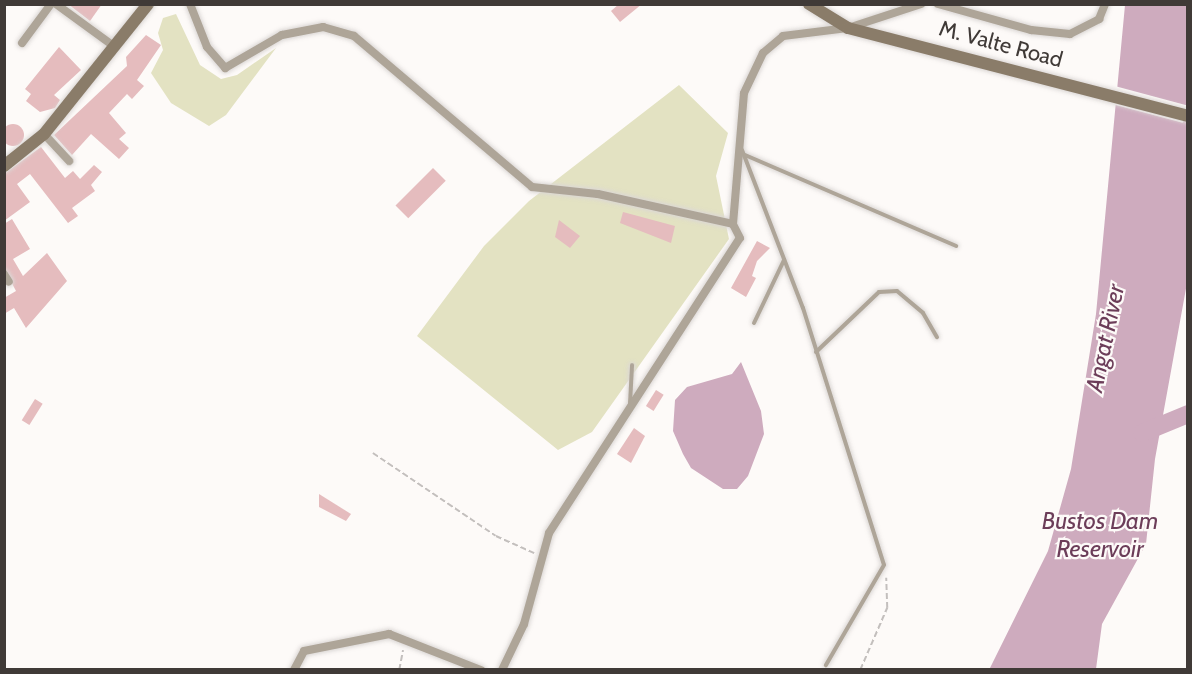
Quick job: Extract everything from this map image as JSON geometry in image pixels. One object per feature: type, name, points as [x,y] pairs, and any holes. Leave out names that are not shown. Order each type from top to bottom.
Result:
[{"type":"main road","points":[[4,166],[44,134],[148,4]]},
{"type":"main road","name":"M. Valte Road","points":[[809,4],[848,28],[1188,116]]},
{"type":"street","points":[[22,43],[51,4]]},
{"type":"street","points":[[56,4],[115,47]]},
{"type":"street","points":[[190,4],[214,61],[225,68],[282,35],[323,27],[354,36],[531,186],[598,194],[733,224]]},
{"type":"street","points":[[502,669],[524,624],[549,533],[631,411],[740,238],[733,224],[744,93],[763,53],[783,36],[848,28],[921,4]]},
{"type":"street","points":[[938,4],[1031,30],[1070,34],[1099,19],[1105,4]]},
{"type":"street","points":[[44,134],[69,161]]},
{"type":"street","points":[[294,669],[304,651],[389,634],[412,640],[482,669]]},
{"type":"lane","points":[[740,143],[785,260],[884,565],[826,665]]},
{"type":"lane","points":[[744,155],[956,246]]},
{"type":"lane","points":[[754,323],[785,260]]},
{"type":"lane","points":[[816,352],[879,292],[897,291],[923,313],[937,337]]},
{"type":"lane","points":[[631,411],[632,365]]},
{"type":"path","points":[[373,453],[496,536],[542,556]]},
{"type":"path","points":[[860,669],[887,608],[884,565]]},
{"type":"path","points":[[399,669],[412,640]]},
{"type":"green space","points":[[176,14],[200,65],[221,79],[237,75],[276,48],[226,115],[209,126],[171,103],[151,73],[163,50],[158,33],[163,18]]},
{"type":"green space","points":[[679,85],[728,133],[716,176],[729,239],[592,432],[558,450],[417,336],[484,246],[529,201]]},
{"type":"water","name":"Bustos Dam Reservoir","points":[[1125,5],[1187,5],[1187,283],[1155,459],[1146,544],[1102,624],[1096,669],[989,670],[1048,551],[1071,469],[1096,314]]},
{"type":"water","points":[[741,362],[761,411],[764,434],[748,476],[737,489],[723,489],[691,468],[683,454],[673,431],[675,400],[687,387],[732,374]]},
{"type":"pier","points":[[1111,85],[1187,105],[1183,123],[1106,102]]},
{"type":"building","points":[[68,4],[102,4],[90,21]]},
{"type":"building","points":[[619,4],[642,4],[620,22],[611,11]]},
{"type":"building","points":[[146,35],[161,45],[137,80],[144,86],[132,99],[127,94],[109,113],[126,133],[119,139],[129,148],[119,159],[91,134],[72,155],[54,135],[127,66],[126,57]]},
{"type":"building","points":[[59,47],[81,70],[54,95],[60,100],[55,108],[40,112],[26,101],[31,94],[25,89]]},
{"type":"building","points":[[13,124],[21,127],[24,135],[21,143],[13,146],[5,143],[2,135],[5,127]]},
{"type":"building","points":[[41,147],[65,178],[73,171],[80,179],[94,165],[102,172],[91,185],[95,191],[72,208],[78,216],[68,223],[30,174],[17,184],[30,202],[4,221],[4,174]]},
{"type":"building","points":[[433,168],[446,181],[408,218],[396,205]]},
{"type":"building","points":[[623,212],[675,226],[671,243],[620,223]]},
{"type":"building","points":[[12,219],[30,249],[13,259],[23,276],[47,253],[67,281],[26,328],[14,308],[4,314],[4,298],[16,291],[4,268],[4,224]]},
{"type":"building","points":[[559,220],[580,236],[570,248],[555,237]]},
{"type":"building","points":[[757,241],[770,248],[757,261],[752,276],[756,278],[746,297],[731,288]]},
{"type":"building","points":[[656,390],[664,395],[654,411],[646,406]]},
{"type":"building","points":[[35,399],[43,404],[29,425],[22,420]]},
{"type":"building","points":[[634,428],[645,436],[631,463],[617,454]]},
{"type":"building","points":[[319,494],[351,514],[346,521],[319,507]]},
{"type":"waterway","points":[[1142,433],[1188,414]]},
{"type":"water label","name":"Angat River","points":[[1105,338]]}]
